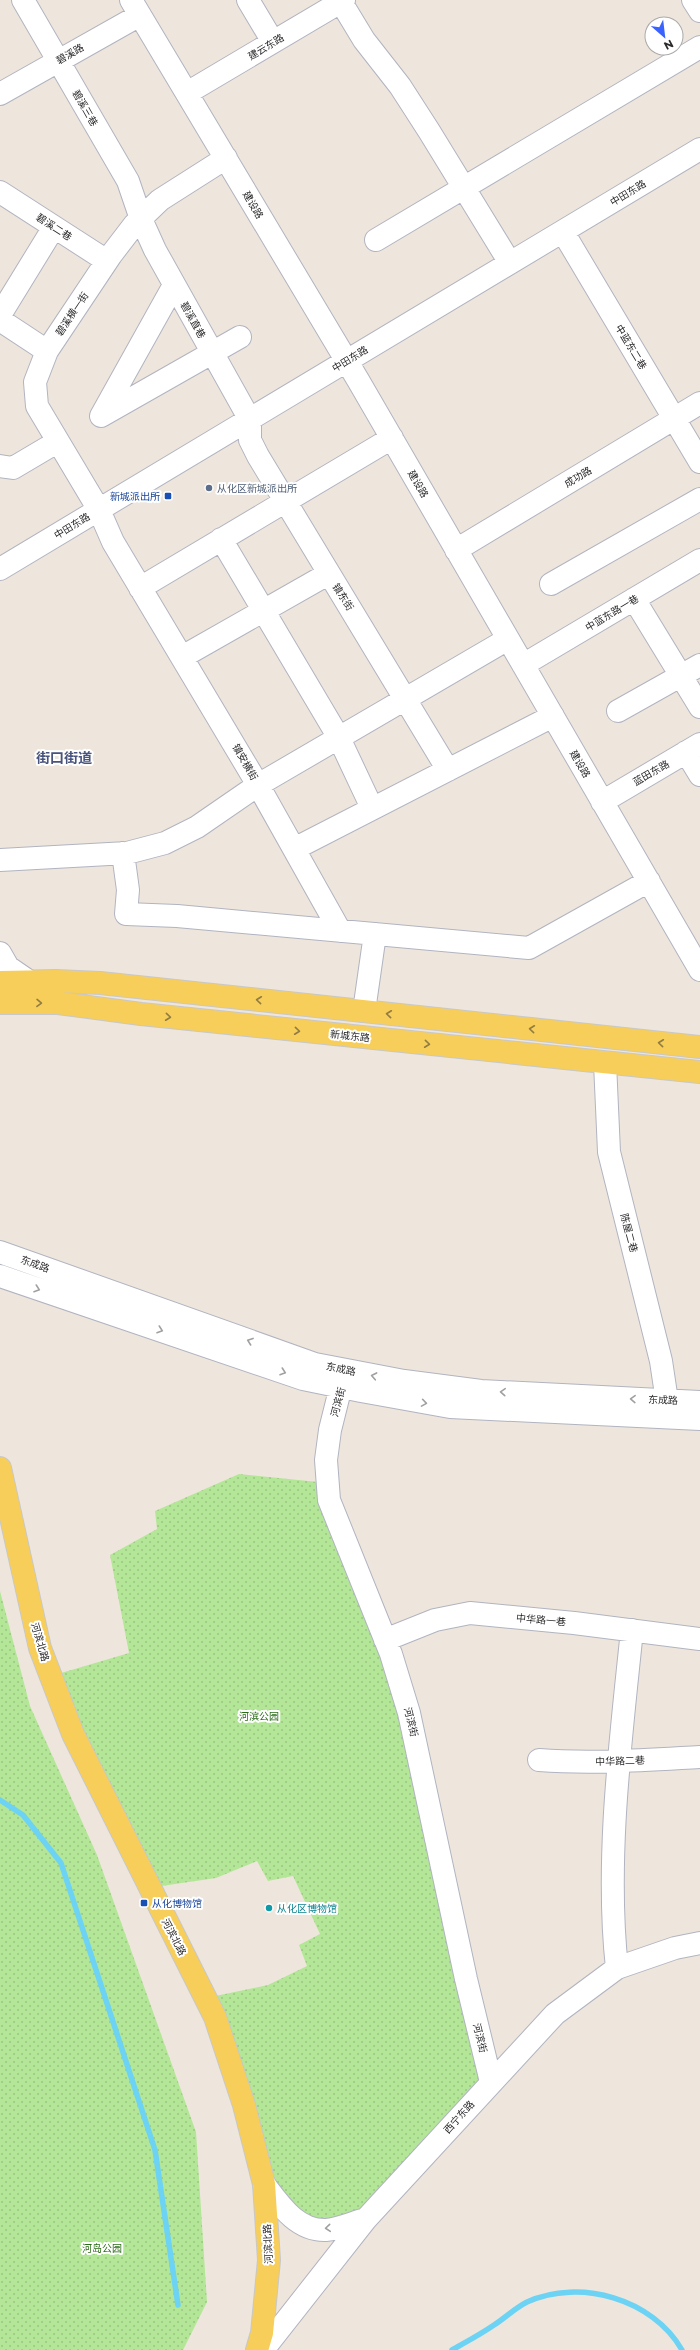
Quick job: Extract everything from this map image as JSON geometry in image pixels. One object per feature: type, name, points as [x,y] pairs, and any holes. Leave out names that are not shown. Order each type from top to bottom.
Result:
[{"type":"main road","points":[[0,982],[27,980],[100,983],[700,1047]]},
{"type":"main road","name":"新城东路","points":[[4,1007],[58,1003],[141,1014],[700,1072]]},
{"type":"main road","name":"河滨北路","points":[[0,1468],[40,1648],[73,1734],[215,2018],[244,2105],[264,2184],[270,2260],[262,2333],[257,2350]]},
{"type":"street","name":"碧溪三巷","points":[[23,0],[128,181],[141,219]]},
{"type":"street","points":[[248,0],[273,42]]},
{"type":"street","points":[[693,0],[700,11]]},
{"type":"street","points":[[342,1],[364,40],[400,86],[510,263]]},
{"type":"street","name":"建云东路","points":[[187,94],[342,1]]},
{"type":"street","name":"碧溪路","points":[[0,94],[58,61],[135,7]]},
{"type":"street","name":"建设路","points":[[135,7],[347,361],[700,970]]},
{"type":"street","points":[[376,240],[700,47]]},
{"type":"street","name":"中田东路","points":[[0,569],[700,149]]},
{"type":"street","name":"碧溪横一街","points":[[99,510],[57,442],[37,406],[35,382],[47,351],[107,261],[141,219],[160,200],[226,158]]},
{"type":"street","name":"碧溪二巷","points":[[0,192],[107,261]]},
{"type":"street","name":"碧溪直巷","points":[[141,219],[174,285],[250,420]]},
{"type":"street","points":[[0,315],[54,227]]},
{"type":"street","name":"中蓝东二巷","points":[[563,232],[700,462]]},
{"type":"street","points":[[174,285],[101,416],[240,337]]},
{"type":"street","points":[[0,320],[47,351]]},
{"type":"street","name":"成功路","points":[[456,550],[700,403]]},
{"type":"street","name":"镇东街","points":[[250,420],[250,440],[284,501],[448,770]]},
{"type":"street","points":[[140,588],[392,438]]},
{"type":"street","points":[[0,466],[13,468],[57,442]]},
{"type":"street","points":[[551,584],[700,499]]},
{"type":"street","name":"镇安横街","points":[[99,510],[113,542],[258,785],[508,639]]},
{"type":"street","points":[[221,539],[339,738],[372,808]]},
{"type":"street","name":"中蓝东路一巷","points":[[523,665],[700,560]]},
{"type":"street","points":[[182,657],[328,574]]},
{"type":"street","points":[[634,599],[700,707]]},
{"type":"street","points":[[618,711],[700,665]]},
{"type":"street","points":[[294,849],[552,716]]},
{"type":"street","points":[[693,748],[700,775]]},
{"type":"street","name":"蓝田东路","points":[[602,802],[693,748]]},
{"type":"street","points":[[0,860],[123,853],[165,843],[197,827],[258,785],[340,931]]},
{"type":"street","points":[[123,853],[128,890],[126,914],[529,948],[649,882]]},
{"type":"street","points":[[364,1011],[375,934]]},
{"type":"street","points":[[0,953],[8,967],[27,980]]},
{"type":"street","name":"陈屋二巷","points":[[605,1063],[609,1152],[661,1361],[667,1401]]},
{"type":"street","name":"东成路","points":[[0,1252],[316,1364],[343,1378],[450,1407],[700,1419]]},
{"type":"street","name":"东成路","points":[[0,1276],[303,1379],[343,1378],[404,1381],[481,1391],[700,1402]]},
{"type":"street","name":"河滨街","points":[[343,1378],[330,1430],[326,1460],[329,1500],[385,1640],[410,1713],[466,1978],[491,2082]]},
{"type":"street","name":"中华路一巷","points":[[385,1640],[435,1620],[470,1613],[632,1630],[700,1639]]},
{"type":"street","points":[[617,1968],[612,1930],[613,1884],[620,1762],[632,1630]]},
{"type":"street","name":"中华路二巷","points":[[539,1760],[574,1763],[700,1757]]},
{"type":"street","name":"西宁东路","points":[[263,2350],[366,2219],[555,2014],[617,1968],[675,1948],[700,1943]]},
{"type":"street","points":[[264,2184],[280,2206],[303,2226],[327,2230],[366,2219]]},
{"type":"green space","name":"河滨公园","points":[[239,1474],[328,1483],[391,1654],[491,2082],[366,2219],[327,2230],[280,2206],[206,1998],[268,1985],[307,1966],[299,1945],[320,1934],[293,1876],[268,1881],[257,1861],[216,1878],[148,1888],[51,1676],[129,1653],[110,1555],[157,1529],[155,1511]]},
{"type":"green space","name":"河岛公园","points":[[0,1591],[30,1706],[97,1855],[196,2132],[207,2302],[183,2350],[0,2350]]},
{"type":"waterway","points":[[0,1800],[23,1815],[61,1863],[155,2150],[178,2305]]},
{"type":"waterway","points":[[452,2350],[489,2328],[527,2302],[548,2295],[570,2292],[592,2293],[614,2298],[634,2306],[653,2318],[669,2332],[682,2350]]},
{"type":"place","name":"从化区新城派出所","points":[[209,488]]},
{"type":"place","name":"新城派出所","points":[[168,496]]},
{"type":"place","name":"从化博物馆","points":[[144,1903]]},
{"type":"place","name":"从化区博物馆","points":[[269,1908]]},
{"type":"district","name":"街口街道","points":[[64,758]]}]
